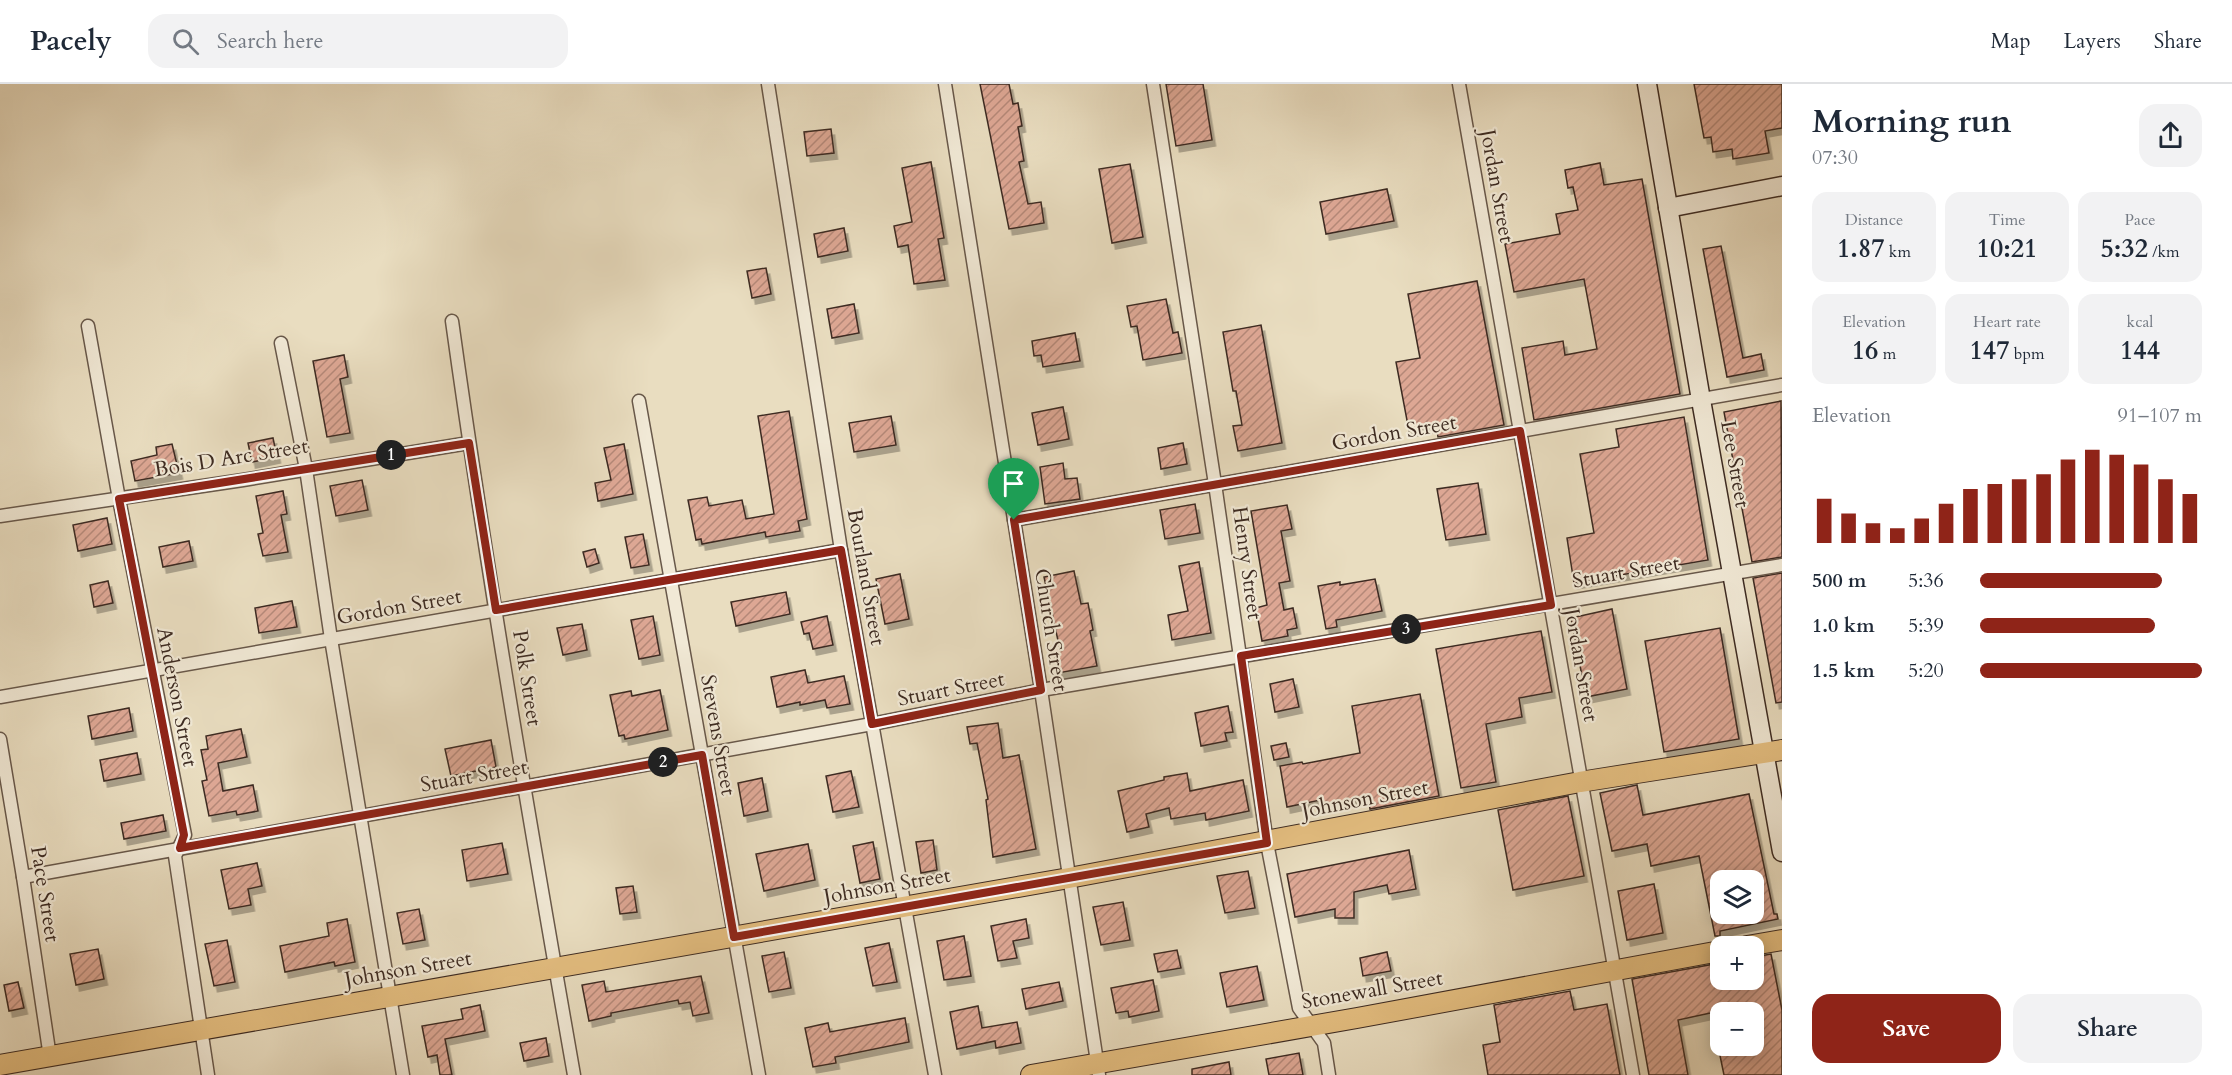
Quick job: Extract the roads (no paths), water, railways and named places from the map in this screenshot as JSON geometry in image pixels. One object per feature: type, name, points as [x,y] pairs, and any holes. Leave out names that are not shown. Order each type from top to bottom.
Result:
[{"type":"main road","name":"Lee Street","points":[[1647,84],[1732,574],[1773,752],[1782,852]]},
{"type":"main road","points":[[1668,208],[1782,186]]},
{"type":"main road","name":"Johnson Street","points":[[0,1065],[1267,843],[1581,782],[1773,752]]},
{"type":"main road","points":[[1764,943],[1782,940]]},
{"type":"main road","name":"Stonewall Street","points":[[1031,1075],[1099,1069],[1312,1025],[1710,953]]},
{"type":"street","name":"Bourland Street","points":[[768,84],[841,550],[935,1075]]},
{"type":"street","name":"Church Street","points":[[945,84],[1099,1069]]},
{"type":"street","name":"Henry Street","points":[[1154,84],[1241,656],[1267,843],[1299,1008],[1324,1043],[1329,1075]]},
{"type":"street","name":"Jordan Street","points":[[1459,84],[1633,1075]]},
{"type":"street","name":"Polk Street","points":[[452,321],[469,443],[524,786],[574,1075]]},
{"type":"street","name":"Anderson Street","points":[[88,326],[184,835],[175,856],[208,1075]]},
{"type":"street","points":[[281,343],[306,469],[331,639],[403,1075]]},
{"type":"street","name":"Gordon Street","points":[[1014,520],[1782,385]]},
{"type":"street","name":"Stevens Street","points":[[639,401],[759,1075]]},
{"type":"street","name":"Bois D Arc Street","points":[[0,516],[469,443]]},
{"type":"street","name":"Gordon Street","points":[[0,697],[841,550]]},
{"type":"street","name":"Stuart Street","points":[[23,877],[872,724],[1041,690],[1782,566]]},
{"type":"street","name":"Pace Street","points":[[0,739],[50,1056]]}]
